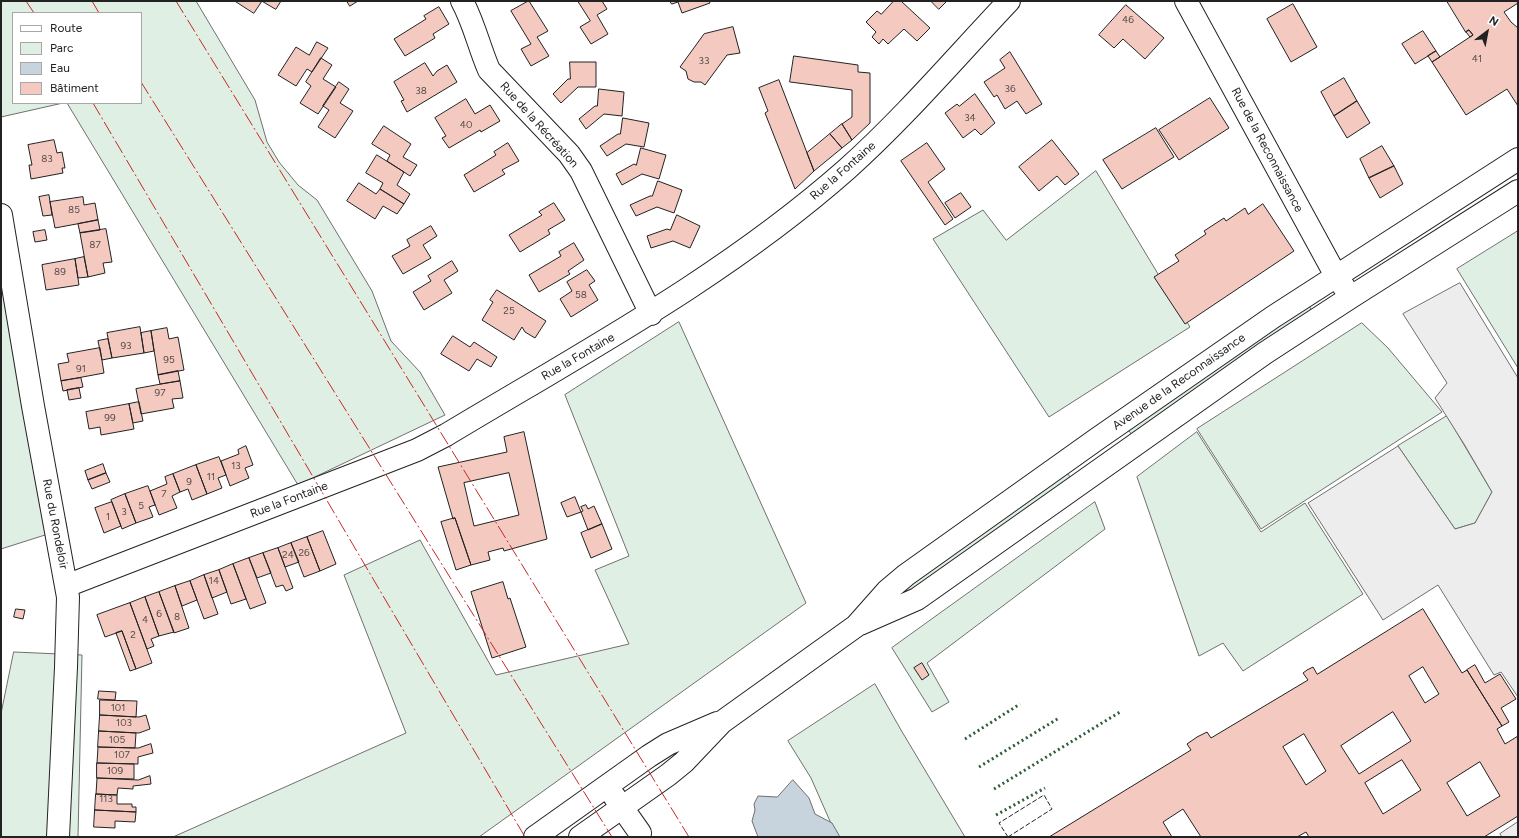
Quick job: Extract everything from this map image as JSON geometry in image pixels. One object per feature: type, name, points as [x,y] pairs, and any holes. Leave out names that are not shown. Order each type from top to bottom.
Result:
[{"type":"street","name":"Rue de la Récréation","points":[[462,1],[468,12],[488,70],[569,154],[581,171],[651,314]]},
{"type":"street","name":"Rue la Fontaine","points":[[66,586],[417,450],[446,435],[651,314],[740,255],[846,170],[878,140],[1009,1]]},
{"type":"street","name":"Rue de la Reconnaissance","points":[[1186,1],[1336,276],[1351,297]]},
{"type":"street","name":"Avenue de la Reconnaissance","points":[[580,837],[668,775],[684,762],[722,722],[856,626],[887,591],[906,575],[1272,317],[1518,159]]},
{"type":"street","name":"Avenue de la Reconnaissance","points":[[856,626],[891,612],[917,599],[1265,353],[1518,191]]},
{"type":"street","name":"Rue du Rondeloir","points":[[1,215],[33,406],[66,586],[68,608],[67,644],[58,837]]},
{"type":"street","name":"Avenue de la Reconnaissance","points":[[535,837],[668,744],[722,722]]},
{"type":"street","points":[[606,786],[640,833]]},
{"type":"green space","points":[[1,1],[196,1],[255,100],[267,142],[279,162],[298,185],[317,200],[372,291],[391,341],[420,372],[445,415],[298,485],[68,104],[142,104],[142,12],[12,12],[12,104],[59,104],[1,117]]},
{"type":"green space","points":[[1096,171],[1190,327],[1049,417],[933,239],[983,210],[1006,240]]},
{"type":"green space","points":[[1,231],[67,528],[1,549]]},
{"type":"green space","points":[[1518,231],[1518,368],[1457,269]]},
{"type":"green space","points":[[1306,301],[1314,314],[1135,439],[1126,427]]},
{"type":"green space","points":[[679,322],[806,603],[479,837],[173,837],[406,733],[344,575],[420,540],[496,675],[629,644],[595,570],[629,556],[565,395]]},
{"type":"green space","points":[[1362,323],[1388,348],[1442,412],[1261,529],[1197,429]]},
{"type":"green space","points":[[1447,416],[1492,492],[1475,523],[1455,529],[1398,446]]},
{"type":"green space","points":[[1197,432],[1261,532],[1305,503],[1363,594],[1243,671],[1223,643],[1199,656],[1137,477]]},
{"type":"green space","points":[[1064,469],[1074,482],[896,600],[911,577]]},
{"type":"green space","points":[[1095,502],[1105,529],[927,663],[949,702],[932,712],[892,648]]},
{"type":"green space","points":[[14,652],[82,655],[78,837],[1,837],[1,714]]},
{"type":"green space","points":[[875,684],[965,837],[837,837],[811,778],[788,741]]},
{"type":"shaded area","points":[[1460,283],[1518,378],[1518,697],[1501,672],[1494,675],[1438,585],[1383,620],[1308,503],[1398,446],[1455,529],[1475,523],[1492,492],[1435,398],[1447,383],[1403,314]]},
{"type":"shaded area","points":[[1518,822],[1518,837],[1502,837],[1500,834]]},
{"type":"water","points":[[793,780],[809,798],[815,814],[832,823],[840,837],[758,837],[752,821],[755,810],[754,804],[758,796],[777,797]]},
{"type":"building","points":[[235,1],[262,1],[254,13]]},
{"type":"building","points":[[262,1],[281,1],[276,9]]},
{"type":"building","points":[[347,1],[358,1],[350,6]]},
{"type":"building","points":[[529,1],[548,31],[537,37],[549,56],[531,66],[521,49],[531,44],[511,11]]},
{"type":"building","points":[[578,1],[602,1],[607,9],[597,15],[608,34],[591,44],[580,27],[590,21]]},
{"type":"building","points":[[670,1],[709,1],[710,3],[682,13],[678,2],[672,4]]},
{"type":"building","points":[[894,1],[901,1],[930,28],[917,41],[904,29],[888,44],[883,39],[879,44],[872,37],[876,32],[866,22],[877,11],[881,14]]},
{"type":"building","points":[[931,1],[947,1],[939,9]]},
{"type":"building","points":[[1447,1],[1518,1],[1518,3],[1504,12],[1511,22],[1518,28],[1518,106],[1507,89],[1466,115],[1432,62],[1473,35],[1469,30],[1466,32]]},
{"type":"building","points":[[1293,4],[1317,47],[1291,62],[1267,19]]},
{"type":"building","points":[[1126,5],[1164,38],[1145,59],[1123,39],[1114,48],[1099,35]]},
{"type":"building","points":[[439,7],[449,24],[433,34],[435,38],[405,56],[394,39],[426,19],[424,16]]},
{"type":"building","points":[[733,27],[740,53],[727,55],[705,85],[701,82],[694,82],[688,79],[686,71],[680,67],[704,34]]},
{"type":"building","points":[[1469,30],[1473,35],[1470,37],[1466,32]]},
{"type":"building","points":[[1423,31],[1436,51],[1415,64],[1402,44]]},
{"type":"building","points":[[317,42],[328,48],[312,72],[307,69],[296,86],[278,75],[296,47],[309,55]]},
{"type":"building","points":[[1436,51],[1440,57],[1432,62],[1428,56]]},
{"type":"building","points":[[1010,52],[1042,104],[1026,114],[1017,101],[1005,109],[997,95],[994,97],[984,82],[1005,68],[1000,60]]},
{"type":"building","points":[[794,56],[858,65],[858,72],[870,73],[870,123],[852,140],[842,124],[852,117],[852,90],[790,82]]},
{"type":"building","points":[[321,58],[332,65],[323,79],[336,87],[318,114],[300,103],[311,86],[306,82]]},
{"type":"building","points":[[570,62],[596,62],[596,87],[578,87],[561,103],[553,94],[568,79],[570,79]]},
{"type":"building","points":[[425,63],[433,76],[437,71],[447,65],[457,82],[407,112],[401,101],[404,100],[394,82]]},
{"type":"building","points":[[1344,78],[1357,101],[1334,116],[1321,92]]},
{"type":"building","points":[[779,80],[814,171],[795,189],[765,113],[768,111],[759,88]]},
{"type":"building","points":[[339,82],[349,89],[340,103],[353,111],[335,138],[318,127],[329,110],[323,106]]},
{"type":"building","points":[[599,89],[624,92],[622,116],[604,114],[586,129],[579,119],[597,106]]},
{"type":"building","points":[[975,94],[995,123],[981,135],[975,129],[963,138],[945,113],[957,104],[959,106]]},
{"type":"building","points":[[1210,98],[1229,128],[1179,160],[1159,130]]},
{"type":"building","points":[[466,99],[475,114],[490,105],[500,121],[481,132],[480,130],[449,148],[442,138],[446,136],[435,118]]},
{"type":"building","points":[[1357,101],[1370,123],[1347,138],[1334,116]]},
{"type":"building","points":[[623,118],[649,123],[644,147],[626,144],[607,156],[600,146],[620,134]]},
{"type":"building","points":[[842,124],[852,140],[842,148],[830,134]]},
{"type":"building","points":[[384,126],[411,144],[403,157],[417,165],[410,176],[387,161],[390,155],[372,144]]},
{"type":"building","points":[[1156,128],[1174,157],[1122,189],[1103,160]]},
{"type":"building","points":[[830,134],[842,148],[814,171],[807,153]]},
{"type":"building","points":[[54,140],[57,153],[62,152],[65,168],[62,168],[63,173],[31,179],[29,165],[32,165],[28,145]]},
{"type":"building","points":[[1052,140],[1079,174],[1065,185],[1057,176],[1039,191],[1019,167]]},
{"type":"building","points":[[508,143],[519,161],[502,170],[505,174],[474,192],[464,175],[496,155],[494,152]]},
{"type":"building","points":[[927,143],[945,169],[928,182],[953,219],[945,225],[901,161]]},
{"type":"building","points":[[1382,146],[1394,166],[1369,178],[1360,159]]},
{"type":"building","points":[[641,148],[666,155],[659,179],[642,174],[622,185],[616,174],[634,164],[636,165]]},
{"type":"building","points":[[377,155],[404,172],[397,185],[410,194],[404,204],[380,189],[383,183],[366,173]]},
{"type":"building","points":[[1394,166],[1403,184],[1380,198],[1369,178]]},
{"type":"building","points":[[658,181],[682,190],[674,213],[657,207],[636,216],[630,205],[652,196]]},
{"type":"building","points":[[359,183],[376,194],[380,189],[404,204],[397,214],[383,206],[375,219],[347,201]]},
{"type":"building","points":[[961,193],[971,207],[955,218],[945,203]]},
{"type":"building","points":[[49,195],[52,215],[43,216],[39,197]]},
{"type":"building","points":[[83,197],[84,205],[95,203],[98,220],[55,228],[50,202]]},
{"type":"building","points":[[554,203],[565,220],[548,230],[550,234],[520,252],[509,235],[542,215],[539,212]]},
{"type":"building","points":[[1263,204],[1294,251],[1185,324],[1154,277],[1179,261],[1175,255],[1206,234],[1204,231],[1224,218],[1226,221],[1245,208],[1248,214]]},
{"type":"building","points":[[677,215],[700,226],[690,248],[673,241],[651,248],[647,236],[667,229],[670,230]]},
{"type":"building","points":[[98,220],[100,230],[80,233],[78,224]]},
{"type":"building","points":[[431,226],[437,236],[423,245],[431,258],[403,274],[392,256],[410,246],[407,240]]},
{"type":"building","points":[[106,229],[112,262],[103,263],[105,273],[88,277],[80,233]]},
{"type":"building","points":[[45,230],[47,240],[35,242],[33,232]]},
{"type":"building","points":[[574,243],[584,260],[568,271],[570,274],[539,292],[529,275],[561,256],[559,252]]},
{"type":"building","points":[[84,257],[88,277],[78,278],[75,259]]},
{"type":"building","points":[[75,259],[79,285],[46,290],[42,265]]},
{"type":"building","points":[[452,261],[458,271],[444,280],[452,293],[424,310],[413,292],[431,281],[428,276]]},
{"type":"building","points":[[587,270],[595,281],[589,285],[598,300],[571,317],[560,299],[572,291],[567,282]]},
{"type":"building","points":[[497,290],[546,321],[535,338],[525,332],[522,327],[514,340],[482,320],[493,302],[490,300]]},
{"type":"building","points":[[140,327],[144,353],[112,358],[107,333]]},
{"type":"building","points":[[167,328],[169,339],[178,337],[184,370],[158,375],[151,331]]},
{"type":"building","points":[[151,331],[154,351],[144,353],[141,333]]},
{"type":"building","points":[[453,336],[470,347],[474,342],[497,357],[491,367],[477,359],[469,371],[441,354]]},
{"type":"building","points":[[108,339],[112,358],[102,360],[98,341]]},
{"type":"building","points":[[100,348],[104,373],[61,381],[58,364],[69,362],[67,354]]},
{"type":"building","points":[[178,371],[180,381],[160,384],[158,375]]},
{"type":"building","points":[[81,378],[83,387],[63,391],[61,381]]},
{"type":"building","points":[[180,381],[183,398],[172,399],[174,408],[141,414],[136,389]]},
{"type":"building","points":[[79,388],[81,398],[69,400],[67,390]]},
{"type":"building","points":[[139,402],[143,421],[133,423],[129,404]]},
{"type":"building","points":[[129,404],[134,429],[101,435],[100,427],[89,429],[86,412]]},
{"type":"building","points":[[524,432],[547,539],[504,551],[503,548],[488,552],[490,560],[471,565],[455,518],[453,519],[438,467],[507,452],[504,437]],"holes":[[[509,473],[519,515],[474,526],[464,483]]]},
{"type":"building","points":[[246,446],[253,465],[245,468],[249,478],[230,486],[221,461],[239,454],[238,450]]},
{"type":"building","points":[[219,457],[226,475],[218,478],[222,488],[207,494],[196,465]]},
{"type":"building","points":[[103,464],[106,473],[88,480],[85,471]]},
{"type":"building","points":[[196,465],[207,494],[192,500],[188,489],[180,492],[173,474]]},
{"type":"building","points":[[106,473],[110,482],[92,489],[88,480]]},
{"type":"building","points":[[173,474],[180,492],[172,496],[177,508],[159,515],[150,491],[167,484],[165,477]]},
{"type":"building","points":[[148,486],[155,505],[149,507],[153,517],[136,523],[125,494]]},
{"type":"building","points":[[125,494],[136,523],[122,529],[111,500]]},
{"type":"building","points":[[575,497],[581,512],[567,517],[561,503]]},
{"type":"building","points":[[112,502],[121,526],[104,533],[95,508]]},
{"type":"building","points":[[586,505],[588,509],[594,506],[602,524],[588,530],[581,512],[583,511],[581,507]]},
{"type":"building","points":[[455,518],[471,565],[456,570],[441,522]]},
{"type":"building","points":[[602,524],[612,549],[591,558],[581,533]]},
{"type":"building","points":[[323,531],[336,564],[320,571],[307,537]]},
{"type":"building","points":[[307,537],[320,571],[304,577],[291,543]]},
{"type":"building","points":[[291,543],[299,562],[285,567],[278,548]]},
{"type":"building","points":[[278,548],[293,588],[286,591],[283,585],[276,587],[263,553]]},
{"type":"building","points":[[263,553],[271,573],[257,578],[249,558]]},
{"type":"building","points":[[249,558],[266,603],[250,609],[233,564]]},
{"type":"building","points":[[233,564],[246,599],[231,604],[219,570]]},
{"type":"building","points":[[219,570],[227,592],[212,598],[204,575]]},
{"type":"building","points":[[204,575],[218,614],[204,619],[190,581]]},
{"type":"building","points":[[190,581],[197,600],[182,606],[175,586]]},
{"type":"building","points":[[503,582],[508,599],[510,598],[526,647],[492,658],[471,592]]},
{"type":"building","points":[[175,586],[189,628],[174,633],[159,592]]},
{"type":"building","points":[[159,592],[174,632],[159,636],[145,597]]},
{"type":"building","points":[[145,597],[159,636],[151,639],[154,646],[147,649],[130,603]]},
{"type":"building","points":[[130,603],[152,663],[136,669],[122,631],[105,637],[97,615]]},
{"type":"building","points":[[16,609],[25,610],[23,619],[14,617]]},
{"type":"building","points":[[1423,609],[1462,673],[1467,670],[1502,726],[1497,729],[1505,744],[1518,736],[1518,816],[1484,837],[1309,837],[1306,832],[1297,837],[1201,837],[1183,809],[1163,822],[1172,837],[1049,837],[1191,750],[1187,744],[1197,737],[1207,732],[1211,738],[1308,680],[1303,673],[1307,670],[1313,667],[1317,674]],"holes":[[[1423,667],[1439,694],[1425,703],[1409,676]],[[1393,712],[1411,741],[1359,774],[1341,746]],[[1304,734],[1326,771],[1306,785],[1283,747]],[[1402,760],[1421,790],[1383,814],[1365,783]],[[1480,762],[1500,796],[1467,816],[1447,783]]]},
{"type":"building","points":[[122,631],[136,669],[130,671],[116,633]]},
{"type":"building","points":[[922,663],[929,675],[922,680],[914,668]]},
{"type":"building","points":[[1475,665],[1485,683],[1500,674],[1516,699],[1501,708],[1509,722],[1502,726],[1467,670]]},
{"type":"building","points":[[99,691],[116,692],[115,700],[98,699]]},
{"type":"building","points":[[100,700],[137,701],[136,717],[100,715]]},
{"type":"building","points":[[100,715],[139,717],[146,715],[150,729],[139,733],[99,731]]},
{"type":"building","points":[[99,731],[136,733],[135,748],[98,747]]},
{"type":"building","points":[[151,744],[153,753],[138,757],[138,764],[97,763],[98,747],[138,748]]},
{"type":"building","points":[[97,763],[134,764],[134,779],[97,778]]},
{"type":"building","points":[[150,776],[151,784],[133,786],[133,789],[118,788],[117,795],[96,794],[97,778],[138,780]]},
{"type":"building","points":[[96,794],[117,795],[117,804],[132,804],[132,807],[136,807],[136,812],[95,810]]},
{"type":"building","points":[[95,810],[136,812],[135,822],[115,821],[115,828],[94,827]]},
{"type":"hedge","points":[[965,739],[1020,704]]},
{"type":"hedge","points":[[994,789],[1120,712]]},
{"type":"hedge","points":[[979,767],[1059,718]]},
{"type":"hedge","points":[[996,815],[1045,788]]},
{"type":"fence","points":[[1044,795],[1052,809],[1008,837],[999,823],[1044,795]]},
{"type":"power","points":[[26,1],[33,12]]},
{"type":"power","points":[[92,1],[98,12]]},
{"type":"power","points":[[176,1],[689,837]]},
{"type":"power","points":[[142,84],[612,837]]},
{"type":"power","points":[[94,104],[525,837]]}]
